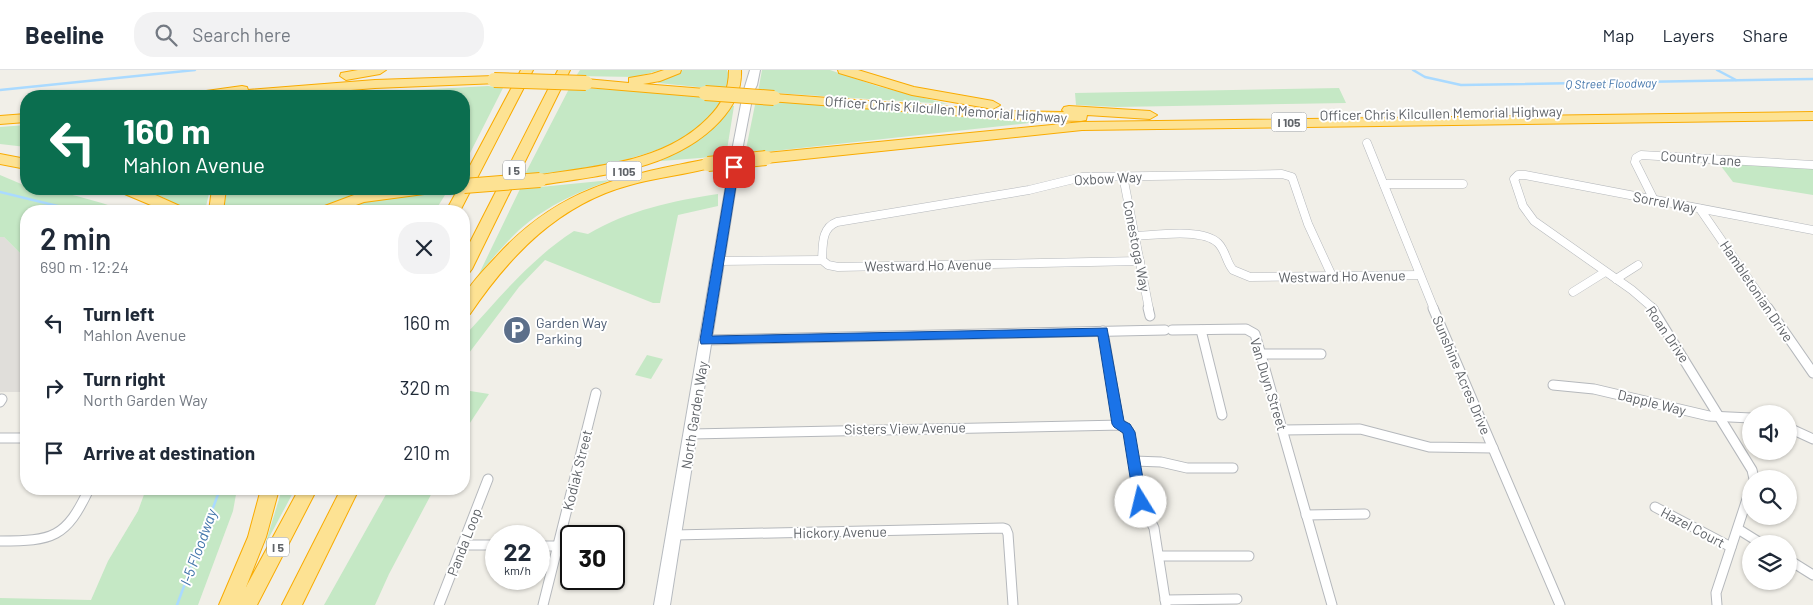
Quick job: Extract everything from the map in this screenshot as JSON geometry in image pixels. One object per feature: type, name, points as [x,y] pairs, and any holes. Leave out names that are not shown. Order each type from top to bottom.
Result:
[{"type":"highway","points":[[241,90],[380,70]]},
{"type":"highway","points":[[470,178],[527,70]]},
{"type":"highway","name":"I 5","points":[[470,257],[564,70]]},
{"type":"highway","points":[[546,106],[570,70]]},
{"type":"highway","points":[[586,83],[644,80],[675,70]]},
{"type":"highway","points":[[540,180],[636,162],[685,142],[707,127],[725,106],[734,89],[735,70]]},
{"type":"highway","points":[[844,70],[912,91],[997,105],[1175,116]]},
{"type":"highway","points":[[380,90],[404,86],[494,80]]},
{"type":"highway","name":"Officer Chris Kilcullen Memorial Highway","points":[[303,90],[375,84],[494,80],[586,83],[1006,116],[1076,117],[1813,109]]},
{"type":"highway","name":"Officer Chris Kilcullen Memorial Highway","points":[[470,186],[708,164],[1082,126],[1813,116]]},
{"type":"highway","points":[[0,120],[20,118]]},
{"type":"highway","points":[[470,170],[490,140]]},
{"type":"highway","points":[[0,152],[20,154]]},
{"type":"highway","points":[[0,159],[20,163]]},
{"type":"highway","points":[[470,301],[506,252],[522,236],[556,212],[619,183],[708,164]]},
{"type":"highway","points":[[142,195],[164,205]]},
{"type":"highway","points":[[343,205],[374,195]]},
{"type":"highway","points":[[229,605],[258,537],[268,495]]},
{"type":"highway","name":"I 5","points":[[247,605],[305,495]]},
{"type":"highway","points":[[292,605],[347,495]]},
{"type":"street","points":[[749,70],[748,93],[755,70]]},
{"type":"street","name":"North Garden Way","points":[[662,605],[735,161],[747,99]]},
{"type":"street","name":"Sunshine Acres Drive","points":[[1367,143],[1419,275],[1560,605]]},
{"type":"street","name":"Country Lane","points":[[1654,200],[1635,162],[1636,158],[1641,155],[1813,165]]},
{"type":"street","name":"Oxbow Way","points":[[822,260],[824,232],[827,226],[833,223],[1029,190],[1082,177],[1288,174],[1292,177],[1308,224],[1332,276]]},
{"type":"street","name":"Sorrel Way","points":[[1518,176],[1525,175],[1813,230]]},
{"type":"street","name":"Conestoga Way","points":[[1123,176],[1150,316]]},
{"type":"street","name":"Roan Drive","points":[[1518,176],[1514,182],[1523,206],[1531,218],[1644,299],[1656,311],[1752,470]]},
{"type":"street","points":[[1384,184],[1463,184]]},
{"type":"street","name":"Hambletonian Drive","points":[[1700,209],[1813,373]]},
{"type":"street","name":"Westward Ho Avenue","points":[[1135,236],[1206,236],[1221,246],[1230,268],[1245,276],[1419,275]]},
{"type":"street","name":"Westward Ho Avenue","points":[[719,261],[822,260],[828,265],[838,267],[1140,261]]},
{"type":"street","points":[[1616,279],[1638,265]]},
{"type":"street","points":[[1574,292],[1605,272]]},
{"type":"street","points":[[1201,330],[1222,415]]},
{"type":"street","name":"Van Duyn Street","points":[[706,340],[1103,331],[1250,330],[1255,334],[1261,354],[1332,605]]},
{"type":"street","points":[[1103,331],[1118,424],[1128,430],[1141,502],[1153,524],[1166,602],[1237,599]]},
{"type":"street","points":[[1261,354],[1321,354]]},
{"type":"street","name":"Dapple Way","points":[[1553,385],[1576,385],[1602,389],[1707,416],[1742,418]]},
{"type":"street","name":"Kodiak Street","points":[[543,605],[596,393]]},
{"type":"street","name":"Sisters View Avenue","points":[[691,434],[1118,424]]},
{"type":"street","points":[[1283,430],[1360,429],[1429,447],[1493,448]]},
{"type":"street","points":[[1797,432],[1813,439]]},
{"type":"street","points":[[0,438],[20,438]]},
{"type":"street","points":[[1134,461],[1161,462],[1187,468],[1232,468]]},
{"type":"street","name":"Panda Loop","points":[[439,605],[488,479]]},
{"type":"street","points":[[0,541],[34,542],[58,534],[75,519],[86,495]]},
{"type":"street","name":"Hazel Court","points":[[1655,507],[1731,547]]},
{"type":"street","points":[[1306,515],[1365,514]]},
{"type":"street","points":[[1717,605],[1716,593],[1742,516]]},
{"type":"street","name":"Hickory Avenue","points":[[674,536],[1006,529],[1008,534],[1012,605]]},
{"type":"street","points":[[1738,529],[1748,535]]},
{"type":"street","points":[[463,545],[485,545]]},
{"type":"street","points":[[550,546],[558,546]]},
{"type":"street","points":[[1159,556],[1249,556]]},
{"type":"street","points":[[1797,565],[1813,576]]},
{"type":"shaded area","points":[[0,237],[4,237],[20,253],[20,392],[0,392]]},
{"type":"green space","points":[[580,70],[661,70],[635,77],[576,76]]},
{"type":"green space","points":[[683,70],[727,70],[729,76],[727,90],[658,83],[658,81]]},
{"type":"green space","points":[[762,70],[830,70],[877,86],[948,104],[758,92]]},
{"type":"green space","points":[[488,86],[503,88],[470,153],[470,90],[415,90]]},
{"type":"green space","points":[[570,87],[724,97],[703,124],[686,136],[665,146],[642,155],[618,161],[524,176]]},
{"type":"green space","points":[[1339,88],[1346,103],[1116,107],[1076,105],[1075,93]]},
{"type":"green space","points":[[756,100],[977,118],[1047,121],[745,154]]},
{"type":"green space","points":[[731,105],[734,106],[726,156],[661,161],[662,158],[701,138],[717,124]]},
{"type":"green space","points":[[20,125],[20,146],[0,144],[0,127]]},
{"type":"green space","points":[[1718,162],[1813,168],[1813,195],[1733,182]]},
{"type":"green space","points":[[0,175],[20,183],[20,195],[72,195],[107,205],[20,205],[20,253],[4,237],[0,237]]},
{"type":"green space","points":[[611,180],[560,202],[524,225],[478,276],[520,189]]},
{"type":"green space","points":[[718,194],[718,206],[678,215],[660,303],[653,303],[545,260],[519,287],[470,352],[470,330],[531,265],[574,231],[588,234],[635,213],[684,200]]},
{"type":"green space","points":[[158,195],[209,195],[206,205],[179,205]]},
{"type":"green space","points":[[226,195],[351,195],[328,205],[223,205]]},
{"type":"green space","points":[[445,195],[439,205],[350,205],[390,197]]},
{"type":"green space","points":[[647,355],[663,359],[651,379],[635,375]]},
{"type":"green space","points":[[470,391],[489,394],[470,423]]},
{"type":"green space","points":[[144,495],[236,495],[233,511],[198,605],[0,605],[0,598],[91,600],[108,561],[138,511]]},
{"type":"green space","points":[[280,495],[292,495],[265,545]]},
{"type":"green space","points":[[386,495],[431,495],[389,574],[375,605],[324,605]]},
{"type":"waterway","name":"Q Street Floodway","points":[[0,90],[195,70]]},
{"type":"waterway","name":"Q Street Floodway","points":[[1413,70],[1425,77],[1461,85],[1813,79]]},
{"type":"waterway","points":[[1717,70],[1736,80]]},
{"type":"waterway","name":"I-5 Floodway","points":[[0,192],[53,205]]},
{"type":"waterway","name":"I-5 Floodway","points":[[177,605],[218,495]]},
{"type":"place","name":"Garden Way Parking","points":[[517,330]]},
{"type":"route","points":[[734,167],[706,340],[1103,331],[1118,424],[1126,427],[1129,432],[1141,502]]}]
